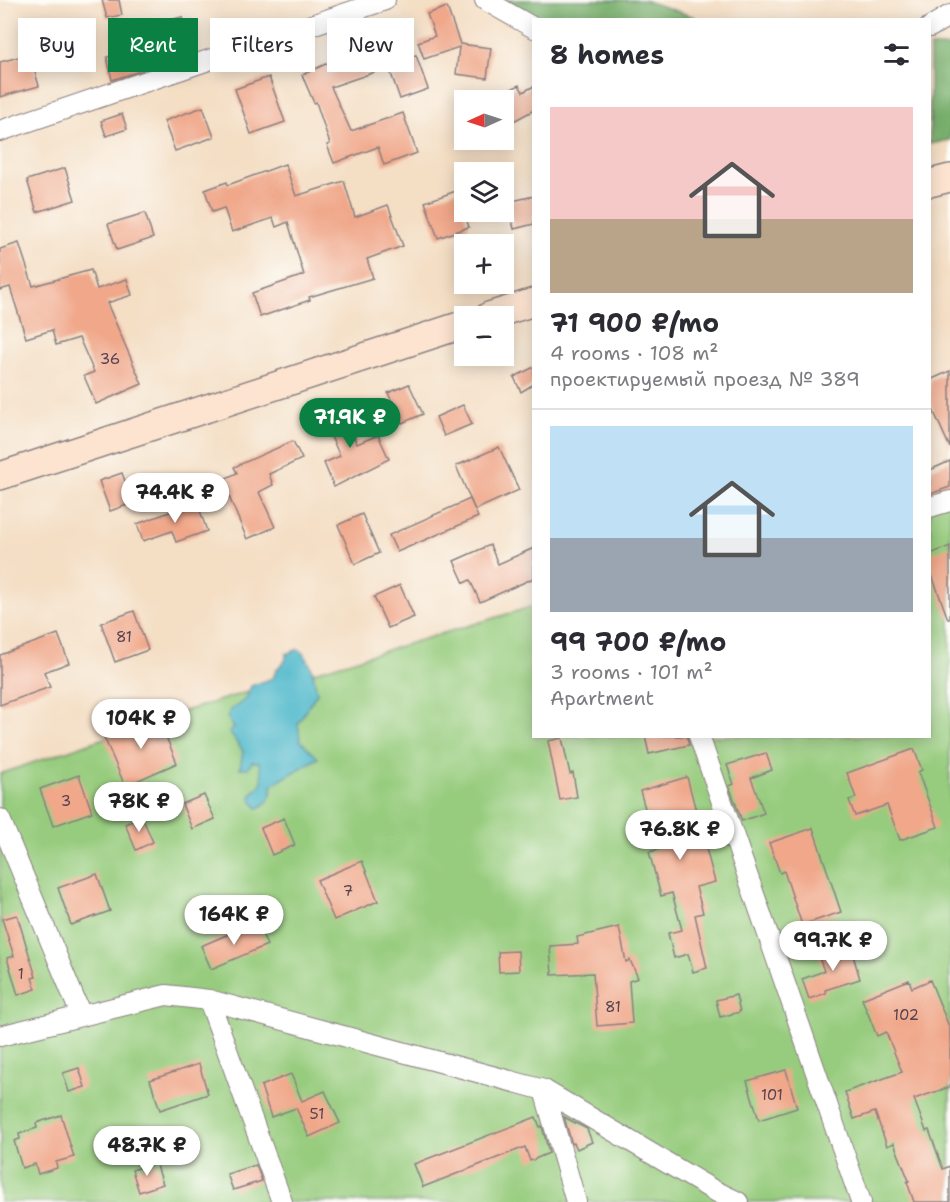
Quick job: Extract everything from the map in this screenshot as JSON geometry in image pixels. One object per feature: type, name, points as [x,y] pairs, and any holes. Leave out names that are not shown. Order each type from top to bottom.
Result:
[{"type":"main road","points":[[931,183],[950,178]]},
{"type":"main road","points":[[514,308],[532,303]]},
{"type":"main road","points":[[0,476],[454,328]]},
{"type":"street","points":[[0,131],[385,0]]},
{"type":"street","points":[[485,0],[532,27]]},
{"type":"street","points":[[931,26],[950,15]]},
{"type":"street","points":[[931,507],[950,501]]},
{"type":"street","points":[[700,738],[861,1202]]},
{"type":"street","points":[[0,819],[81,1016]]},
{"type":"street","points":[[0,1036],[166,995],[209,1000],[544,1090],[713,1190],[738,1202]]},
{"type":"street","points":[[209,1000],[282,1202]]},
{"type":"street","points":[[544,1090],[576,1202]]},
{"type":"green space","points":[[501,0],[644,0],[696,18],[534,18]]},
{"type":"green space","points":[[931,47],[950,47],[950,140],[931,144]]},
{"type":"green space","points":[[950,485],[950,1202],[0,1202],[0,774],[171,715],[532,607],[532,738],[931,738],[931,491]]},
{"type":"water","points":[[299,649],[310,664],[317,693],[298,723],[300,740],[318,758],[272,785],[269,799],[258,808],[252,802],[251,794],[262,780],[259,762],[252,762],[248,768],[240,768],[243,751],[229,732],[234,728],[227,717],[231,710],[246,699],[251,686],[273,678],[277,669],[286,660],[286,654]]},
{"type":"building","points":[[102,0],[119,0],[122,15],[107,18]]},
{"type":"building","points":[[447,7],[460,44],[491,48],[487,78],[456,74],[459,47],[424,59],[418,42],[435,36],[427,14]]},
{"type":"building","points":[[416,55],[428,89],[400,99],[390,72],[414,72],[414,56]]},
{"type":"building","points":[[18,57],[18,72],[35,72],[39,86],[0,97],[0,62]]},
{"type":"building","points":[[327,63],[327,72],[375,72],[331,87],[351,131],[403,113],[417,153],[384,165],[378,147],[334,163],[316,102],[314,103],[302,75],[315,72],[315,69]]},
{"type":"building","points":[[110,72],[137,72],[112,80]]},
{"type":"building","points":[[269,77],[285,122],[251,134],[235,89]]},
{"type":"building","points":[[519,85],[523,92],[532,87],[532,111],[514,121],[514,90],[510,90]]},
{"type":"building","points":[[203,107],[214,137],[175,151],[164,121]]},
{"type":"building","points":[[122,114],[127,129],[106,136],[101,121]]},
{"type":"building","points":[[285,164],[296,196],[344,181],[355,217],[388,205],[403,246],[367,259],[373,278],[309,297],[310,300],[260,317],[252,293],[304,275],[288,222],[276,227],[273,218],[232,232],[224,208],[212,212],[205,190],[227,182],[228,185]]},
{"type":"building","points":[[65,168],[75,200],[37,212],[27,180]]},
{"type":"building","points":[[454,192],[454,222],[467,222],[469,227],[438,238],[425,202]]},
{"type":"building","points":[[532,196],[532,224],[514,229],[514,201]]},
{"type":"building","points":[[145,213],[153,238],[117,250],[108,224]]},
{"type":"building","points":[[19,243],[33,286],[91,270],[97,289],[127,279],[132,295],[107,303],[142,384],[96,404],[84,376],[94,372],[79,338],[56,345],[52,330],[26,338],[10,287],[0,290],[0,249]]},
{"type":"building","points":[[532,368],[532,385],[521,392],[514,377]]},
{"type":"building","points":[[950,371],[950,448],[931,405],[931,380]]},
{"type":"building","points":[[409,384],[423,414],[402,423],[388,393]]},
{"type":"building","points":[[339,405],[357,444],[378,435],[389,459],[334,487],[324,463],[340,456],[320,413]]},
{"type":"building","points":[[463,405],[472,424],[444,436],[436,417]]},
{"type":"building","points":[[293,441],[302,459],[269,474],[273,485],[259,492],[275,527],[247,539],[222,480],[237,473],[234,467]]},
{"type":"building","points":[[499,447],[519,490],[475,510],[456,466]]},
{"type":"building","points":[[950,461],[950,487],[931,494],[931,470]]},
{"type":"building","points":[[122,473],[133,503],[110,511],[99,481]]},
{"type":"building","points":[[470,499],[478,517],[397,552],[389,535]]},
{"type":"building","points":[[197,502],[207,531],[176,542],[172,531],[143,541],[137,524]]},
{"type":"building","points":[[362,514],[379,553],[355,564],[338,525]]},
{"type":"building","points":[[490,545],[498,564],[532,549],[532,579],[480,602],[470,580],[464,583],[454,561]]},
{"type":"building","points":[[950,546],[950,619],[948,619],[931,573],[931,554]]},
{"type":"building","points":[[400,585],[414,617],[388,628],[374,597]]},
{"type":"building","points":[[134,611],[148,650],[115,662],[101,623]]},
{"type":"building","points":[[58,634],[69,663],[44,672],[50,687],[0,705],[0,655]]},
{"type":"building","points":[[157,715],[177,763],[125,786],[104,737]]},
{"type":"building","points":[[562,738],[570,774],[573,773],[577,797],[560,800],[548,741]]},
{"type":"building","points":[[645,738],[687,738],[689,745],[649,754]]},
{"type":"building","points":[[914,749],[922,770],[918,772],[938,827],[900,840],[887,805],[855,816],[849,800],[856,798],[847,773]]},
{"type":"building","points":[[766,753],[772,770],[751,778],[764,813],[742,821],[729,786],[734,784],[727,765]]},
{"type":"building","points":[[79,775],[92,812],[53,826],[40,789]]},
{"type":"building","points":[[687,777],[715,882],[696,887],[703,913],[695,915],[707,968],[693,972],[688,954],[674,958],[668,933],[682,930],[672,893],[661,896],[649,852],[657,850],[640,791]]},
{"type":"building","points":[[204,795],[215,819],[192,829],[182,804]]},
{"type":"building","points":[[142,817],[153,842],[136,850],[125,824]]},
{"type":"building","points":[[284,818],[295,845],[272,855],[261,828]]},
{"type":"building","points":[[813,828],[841,912],[802,925],[784,871],[780,873],[769,843]]},
{"type":"building","points":[[362,861],[378,901],[334,920],[317,880]]},
{"type":"building","points":[[97,874],[110,911],[71,925],[58,888]]},
{"type":"building","points":[[17,915],[36,977],[32,978],[36,989],[18,995],[7,958],[14,956],[2,919]]},
{"type":"building","points":[[257,922],[267,945],[211,969],[201,946]]},
{"type":"building","points":[[619,927],[626,962],[630,960],[638,978],[629,981],[632,1023],[597,1026],[593,973],[552,975],[550,946],[578,944],[577,937]]},
{"type":"building","points":[[850,945],[860,979],[825,990],[826,993],[809,999],[802,979],[824,971],[818,955]]},
{"type":"building","points":[[518,951],[519,971],[499,972],[498,952]]},
{"type":"building","points":[[909,980],[912,988],[930,980],[950,1029],[950,1087],[914,1099],[926,1131],[929,1130],[943,1169],[950,1166],[950,1202],[914,1202],[907,1182],[909,1181],[894,1143],[887,1146],[875,1112],[854,1119],[845,1092],[902,1072],[886,1032],[877,1036],[862,999]]},
{"type":"building","points":[[736,995],[740,1012],[720,1017],[716,1000]]},
{"type":"building","points":[[199,1064],[208,1094],[160,1110],[150,1080]]},
{"type":"building","points":[[79,1068],[85,1087],[69,1092],[63,1073]]},
{"type":"building","points":[[786,1070],[797,1108],[759,1120],[747,1081]]},
{"type":"building","points":[[291,1074],[302,1101],[325,1091],[340,1123],[309,1137],[296,1108],[271,1117],[261,1086]]},
{"type":"building","points":[[61,1115],[74,1157],[56,1162],[57,1168],[38,1174],[35,1164],[22,1168],[14,1141],[20,1139],[19,1134],[37,1128],[36,1123]]},
{"type":"building","points":[[536,1117],[540,1127],[542,1126],[549,1153],[530,1161],[525,1147],[423,1187],[414,1164]]},
{"type":"building","points":[[564,1117],[587,1129],[592,1142],[577,1149],[574,1143],[572,1144]]},
{"type":"building","points":[[156,1163],[163,1184],[139,1192],[132,1170]]},
{"type":"building","points":[[256,1165],[262,1181],[233,1190],[227,1174]]}]
